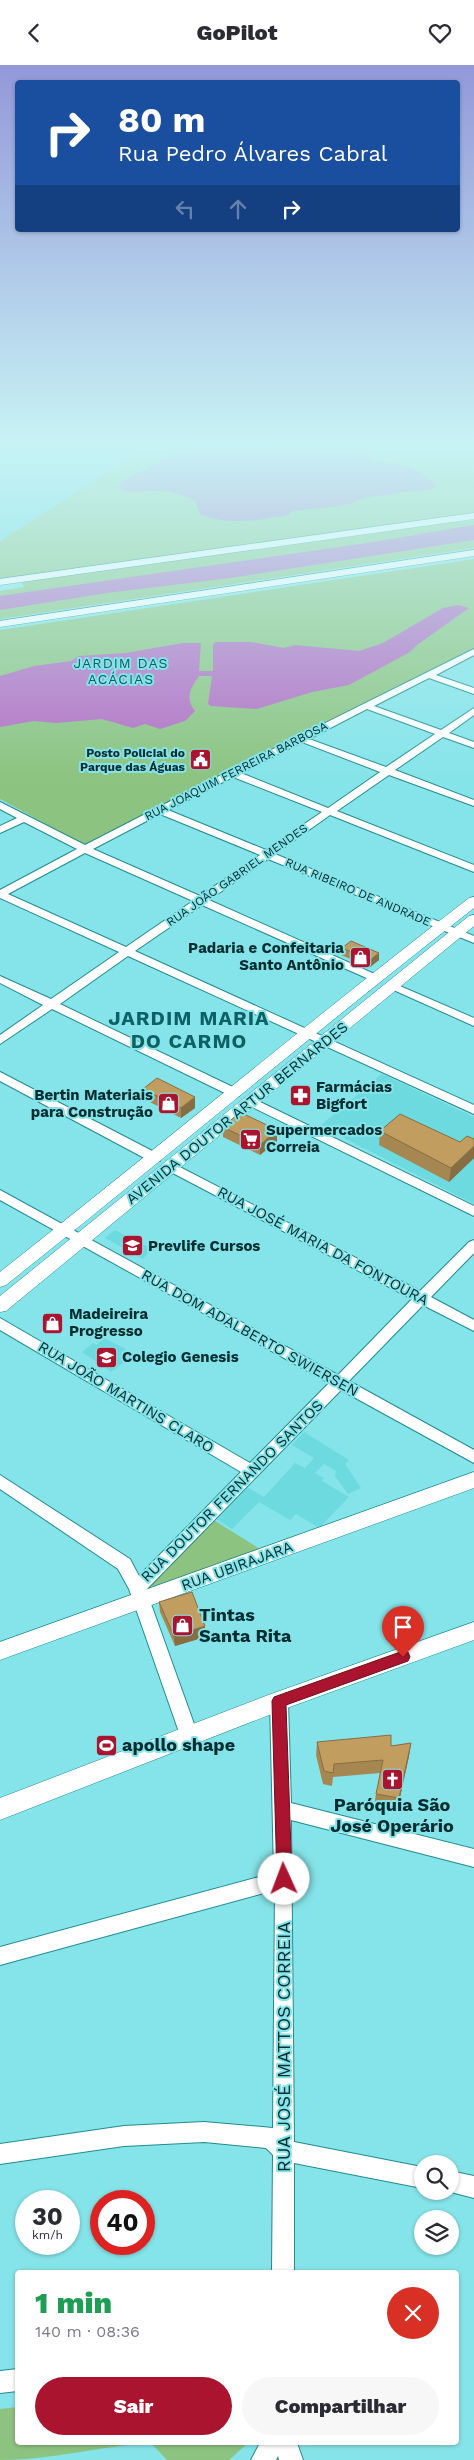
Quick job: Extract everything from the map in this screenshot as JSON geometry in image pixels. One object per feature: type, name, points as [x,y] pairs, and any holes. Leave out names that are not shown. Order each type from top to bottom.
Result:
[{"type":"main road","points":[[0,582],[174,558]]},
{"type":"main road","points":[[0,624],[442,558]]},
{"type":"main road","name":"AVENIDA DOUTOR ARTUR BERNARDES","points":[[0,1306],[172,1167],[323,1041],[393,986],[449,930],[474,901]]},
{"type":"main road","name":"AVENIDA DOUTOR ARTUR BERNARDES","points":[[0,1281],[155,1158],[375,978],[449,930],[474,919]]},
{"type":"main road","name":"RUA UBIRAJARA","points":[[0,1651],[138,1594],[474,1480]]},
{"type":"main road","points":[[0,1809],[279,1701],[474,1631]]},
{"type":"street","name":"RUA JOAQUIM FERREIRA BARBOSA","points":[[0,893],[232,773],[474,652]]},
{"type":"street","points":[[429,675],[474,691]]},
{"type":"street","points":[[366,706],[474,745]]},
{"type":"street","name":"RUA JOÃO GABRIEL MENDES","points":[[0,1040],[474,711]]},
{"type":"street","points":[[301,739],[474,803]]},
{"type":"street","points":[[232,773],[474,869]]},
{"type":"street","points":[[0,805],[84,849],[375,978]]},
{"type":"street","name":"RUA RIBEIRO DE ANDRADE","points":[[160,810],[474,940]]},
{"type":"street","points":[[0,829],[24,818]]},
{"type":"street","points":[[0,893],[474,1109]]},
{"type":"street","points":[[0,979],[235,1093]]},
{"type":"street","points":[[393,986],[474,1022]]},
{"type":"street","points":[[0,1076],[155,1158]]},
{"type":"street","points":[[250,1101],[474,1212]]},
{"type":"street","name":"RUA JOSÉ MARIA DA FONTOURA","points":[[172,1167],[474,1326]]},
{"type":"street","name":"RUA DOM ADALBERTO SWIERSEN","points":[[0,1194],[474,1457]]},
{"type":"street","name":"RUA DOUTOR FERNANDO SANTOS","points":[[138,1594],[251,1471],[474,1245]]},
{"type":"street","name":"RUA JOÃO MARTINS CLARO","points":[[0,1323],[251,1471]]},
{"type":"street","points":[[0,1481],[124,1564],[138,1594],[189,1735]]},
{"type":"street","name":"RUA JOSÉ MATTOS CORREIA","points":[[279,1701],[284,1879],[283,2270]]},
{"type":"street","points":[[282,1809],[474,1858]]},
{"type":"street","points":[[0,1957],[284,1879]]},
{"type":"street","points":[[0,2154],[124,2136],[204,2133],[271,2138],[284,2151],[414,2175]]},
{"type":"street","points":[[459,2184],[474,2187]]},
{"type":"street","points":[[0,2382],[15,2380]]},
{"type":"street","points":[[263,2460],[272,2445]]},
{"type":"street","points":[[286,2445],[290,2460]]},
{"type":"shaded area","points":[[265,558],[360,558],[0,610],[0,596]]},
{"type":"shaded area","points":[[458,605],[469,608],[410,652],[349,685],[312,692],[257,709],[211,706],[208,704],[212,676],[199,676],[193,685],[189,698],[195,711],[185,721],[160,729],[145,724],[133,728],[102,719],[56,723],[34,721],[0,727],[0,676],[34,666],[71,661],[79,656],[125,653],[183,643],[201,643],[199,671],[213,671],[213,644],[216,642],[251,642],[284,648],[295,645],[359,651],[383,643],[443,608]]},
{"type":"shaded area","points":[[382,1074],[474,1117],[474,1204],[320,1126]]},
{"type":"shaded area","name":"Prevlife Cursos","points":[[115,1230],[152,1249],[143,1259],[105,1238]]},
{"type":"shaded area","name":"Colegio Genesis","points":[[104,1338],[126,1349],[121,1355],[128,1359],[111,1372],[82,1352],[93,1343],[96,1345]]},
{"type":"shaded area","points":[[304,1432],[349,1460],[345,1464],[361,1488],[348,1494],[335,1476],[336,1471],[324,1464],[315,1473],[324,1478],[322,1481],[349,1497],[319,1528],[296,1514],[290,1520],[259,1502],[232,1529],[215,1518],[244,1485],[264,1497],[295,1463],[305,1468],[314,1458],[292,1445]]},
{"type":"green space","points":[[0,558],[152,558],[0,579]]},
{"type":"green space","points":[[184,558],[409,558],[0,619],[0,591],[24,587],[21,581]]},
{"type":"green space","points":[[474,559],[474,649],[84,845],[0,799],[0,630]]},
{"type":"green space","points":[[212,1519],[263,1551],[154,1587],[151,1586],[150,1583]]},
{"type":"green space","points":[[15,2407],[15,2445],[132,2445],[38,2458],[0,2460],[0,2409]]},
{"type":"green space","points":[[153,2445],[246,2445],[229,2460],[167,2460]]},
{"type":"building","points":[[351,941],[379,953],[370,960],[342,948]]},
{"type":"building","points":[[157,1078],[195,1097],[181,1108],[143,1089]]},
{"type":"building","points":[[240,1112],[277,1130],[260,1145],[223,1127]]},
{"type":"building","points":[[400,1114],[460,1142],[467,1136],[474,1139],[474,1146],[451,1168],[380,1131]]},
{"type":"building","name":"Tintas Santa Rita","points":[[192,1592],[205,1626],[174,1636],[159,1602]]},
{"type":"building","points":[[391,1735],[391,1746],[411,1743],[399,1798],[376,1794],[383,1760],[334,1764],[333,1773],[324,1771],[317,1742]]},
{"type":"place","name":"Posto Policial do Parque das Águas","points":[[201,760]]},
{"type":"place","name":"Padaria e Confeitaria Santo Antônio","points":[[360,957]]},
{"type":"place","name":"Farmácias Bigfort","points":[[300,1096]]},
{"type":"place","name":"Bertin Materiais para Construção","points":[[169,1104]]},
{"type":"place","name":"Supermercados Correia","points":[[250,1139]]},
{"type":"place","name":"Prevlife Cursos","points":[[132,1246]]},
{"type":"place","name":"Madeireira Progresso","points":[[53,1323]]},
{"type":"place","name":"Colegio Genesis","points":[[106,1357]]},
{"type":"place","name":"Tintas Santa Rita","points":[[183,1625]]},
{"type":"place","name":"apollo shape","points":[[106,1745]]},
{"type":"place","name":"Paróquia São José Operário","points":[[392,1780]]},
{"type":"district","name":"JARDIM DAS ACÁCIAS","points":[[121,671]]},
{"type":"district","name":"JARDIM MARIA DO CARMO","points":[[189,1030]]},
{"type":"route","points":[[284,1879],[279,1701],[403,1657]]}]
